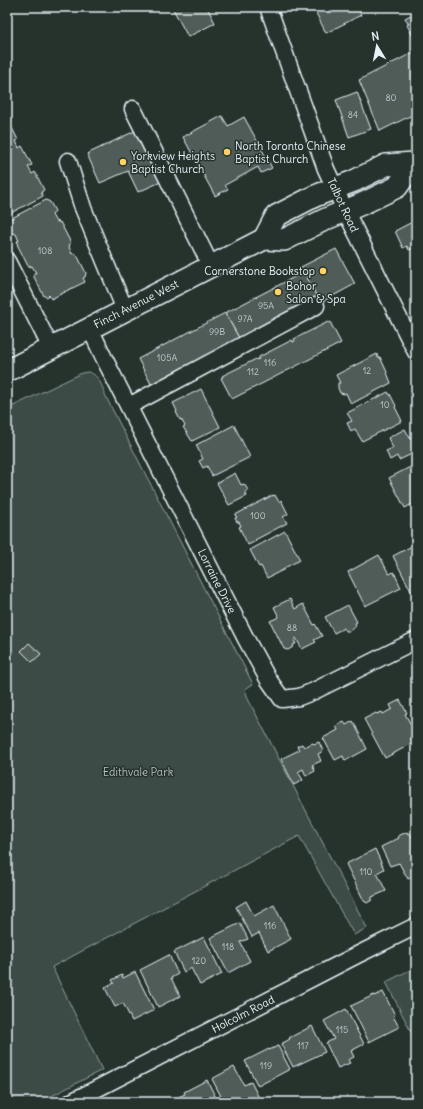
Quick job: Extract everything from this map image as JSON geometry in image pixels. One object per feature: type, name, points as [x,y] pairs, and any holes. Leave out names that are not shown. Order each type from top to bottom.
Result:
[{"type":"main road","points":[[415,163],[397,187],[364,203],[326,218],[284,240],[264,238],[276,216],[315,196],[354,181],[386,165],[415,163]]},
{"type":"main road","name":"Finch Avenue West","points":[[7,371],[264,238]]},
{"type":"street","name":"Talbot Road","points":[[268,7],[326,169],[344,210],[416,352]]},
{"type":"street","points":[[133,109],[211,266]]},
{"type":"street","points":[[68,161],[83,208],[125,310]]},
{"type":"street","points":[[7,261],[51,348]]},
{"type":"street","points":[[129,406],[316,306]]},
{"type":"street","name":"Lorraine Drive","points":[[90,328],[246,639],[268,679],[282,699],[299,697],[314,691],[416,640]]},
{"type":"street","name":"Holcolm Road","points":[[71,1102],[416,926]]},
{"type":"green space","name":"Edithvale Park","points":[[87,372],[91,373],[98,379],[253,684],[245,689],[248,699],[367,928],[354,935],[299,836],[52,967],[102,1070],[40,1102],[7,1102],[7,409]]},
{"type":"green space","points":[[416,967],[416,1042],[386,982]]},
{"type":"building","points":[[172,7],[213,7],[208,9],[215,23],[188,37]]},
{"type":"building","points":[[313,7],[357,7],[361,15],[326,33]]},
{"type":"building","points":[[411,15],[415,21],[416,20],[416,42],[405,18]]},
{"type":"building","points":[[416,51],[416,113],[380,131],[359,80]]},
{"type":"building","points":[[357,92],[371,129],[349,137],[336,100]]},
{"type":"building","name":"North Toronto Chinese Baptist Church","points":[[222,116],[228,126],[244,117],[272,168],[261,173],[258,167],[225,185],[228,189],[215,196],[183,137]]},
{"type":"building","points":[[7,122],[9,122],[18,140],[16,141],[19,148],[22,146],[32,165],[28,167],[32,174],[35,172],[44,190],[41,192],[43,196],[7,215]]},
{"type":"building","name":"Yorkview Heights Baptist Church","points":[[139,129],[163,181],[138,192],[128,171],[100,183],[87,154]]},
{"type":"building","points":[[46,200],[50,202],[55,211],[52,215],[56,222],[60,222],[71,243],[69,244],[69,247],[72,254],[74,253],[77,255],[86,273],[85,277],[83,278],[85,282],[51,299],[49,295],[47,297],[44,296],[34,277],[34,273],[36,273],[32,266],[28,266],[17,244],[17,241],[19,241],[16,234],[11,233],[7,224],[8,220]]},
{"type":"building","points":[[416,220],[416,247],[409,250],[407,246],[403,248],[395,231]]},
{"type":"building","points":[[336,249],[355,284],[320,303],[301,267]]},
{"type":"building","points":[[304,272],[317,297],[239,338],[225,313]]},
{"type":"building","points":[[225,313],[239,338],[151,384],[138,359]]},
{"type":"building","points":[[328,322],[331,322],[341,343],[232,399],[221,378],[223,377],[222,376],[256,359],[259,359],[259,357],[292,340],[293,342],[295,341],[294,339]]},
{"type":"building","points":[[377,354],[378,358],[380,357],[391,383],[351,404],[346,393],[340,393],[338,383],[340,383],[336,375]]},
{"type":"building","points":[[201,389],[220,427],[192,441],[183,427],[185,426],[181,419],[180,420],[173,403]]},
{"type":"building","points":[[388,392],[402,421],[362,441],[355,429],[351,431],[347,423],[352,421],[347,413]]},
{"type":"building","points":[[234,425],[250,457],[212,476],[207,466],[203,468],[199,461],[203,459],[196,445]]},
{"type":"building","points":[[405,429],[411,440],[414,438],[416,443],[413,445],[416,452],[399,460],[397,456],[390,460],[386,451],[393,448],[388,438]]},
{"type":"building","points":[[416,464],[416,502],[405,508],[389,478]]},
{"type":"building","points":[[235,473],[241,485],[244,484],[248,490],[245,492],[247,496],[229,505],[217,483]]},
{"type":"building","points":[[275,495],[279,502],[281,500],[288,514],[283,517],[287,523],[248,545],[235,515]]},
{"type":"building","points":[[285,531],[300,560],[267,578],[250,550]]},
{"type":"building","points":[[412,546],[414,550],[416,549],[416,593],[413,595],[393,556]]},
{"type":"building","points":[[379,555],[389,574],[394,572],[401,588],[365,606],[348,572]]},
{"type":"building","points":[[290,599],[295,609],[303,604],[314,625],[315,624],[322,636],[314,640],[316,642],[302,649],[296,638],[294,640],[296,644],[294,644],[293,647],[288,650],[284,649],[270,621],[279,617],[274,607]]},
{"type":"building","points":[[348,605],[357,622],[355,623],[355,627],[349,631],[346,631],[344,628],[334,633],[325,617]]},
{"type":"building","points":[[29,643],[41,654],[32,662],[21,651]]},
{"type":"building","points":[[400,700],[407,713],[405,714],[416,734],[410,737],[413,743],[385,758],[364,719],[376,713],[382,712],[383,714],[392,709],[390,705]]},
{"type":"building","points":[[353,721],[367,749],[345,761],[343,756],[335,760],[323,738],[338,730],[336,726],[344,722],[346,725]]},
{"type":"building","points":[[319,742],[323,751],[318,754],[321,761],[312,765],[315,771],[306,776],[303,769],[298,772],[303,780],[294,785],[281,759],[299,750],[297,746],[302,744],[304,747]]},
{"type":"building","points":[[407,832],[408,834],[410,833],[416,844],[416,875],[408,879],[399,863],[390,866],[381,847]]},
{"type":"building","points":[[375,849],[384,869],[377,873],[386,891],[372,897],[372,900],[367,903],[364,901],[346,864]]},
{"type":"building","points":[[246,901],[254,916],[274,905],[291,939],[268,951],[259,933],[252,937],[236,907]]},
{"type":"building","points":[[240,923],[248,939],[240,942],[250,961],[228,973],[210,938]]},
{"type":"building","points":[[204,937],[222,974],[200,985],[191,968],[184,972],[174,952]]},
{"type":"building","points":[[169,955],[178,974],[171,978],[180,996],[158,1007],[140,970]]},
{"type":"building","points":[[135,972],[154,1010],[132,1021],[123,1003],[115,1007],[105,988],[114,983],[112,980],[122,975],[123,978]]},
{"type":"building","points":[[383,992],[395,1015],[393,1016],[399,1027],[369,1042],[351,1006]]},
{"type":"building","points":[[346,1009],[364,1044],[351,1051],[354,1057],[348,1060],[350,1063],[338,1068],[326,1043],[334,1039],[324,1021]]},
{"type":"building","points":[[312,1026],[325,1052],[293,1067],[281,1044]]},
{"type":"building","points":[[278,1046],[290,1069],[258,1086],[245,1061]]},
{"type":"building","points":[[234,1067],[244,1085],[251,1082],[259,1098],[250,1102],[224,1102],[212,1079]]},
{"type":"building","points":[[207,1080],[218,1102],[178,1102],[176,1098]]},
{"type":"place","name":"North Toronto Chinese Baptist Church","points":[[227,152]]},
{"type":"place","name":"Yorkview Heights Baptist Church","points":[[123,162]]},
{"type":"place","name":"Cornerstone Bookstop","points":[[323,271]]},
{"type":"place","name":"Bohor Salon & Spa","points":[[278,292]]}]
